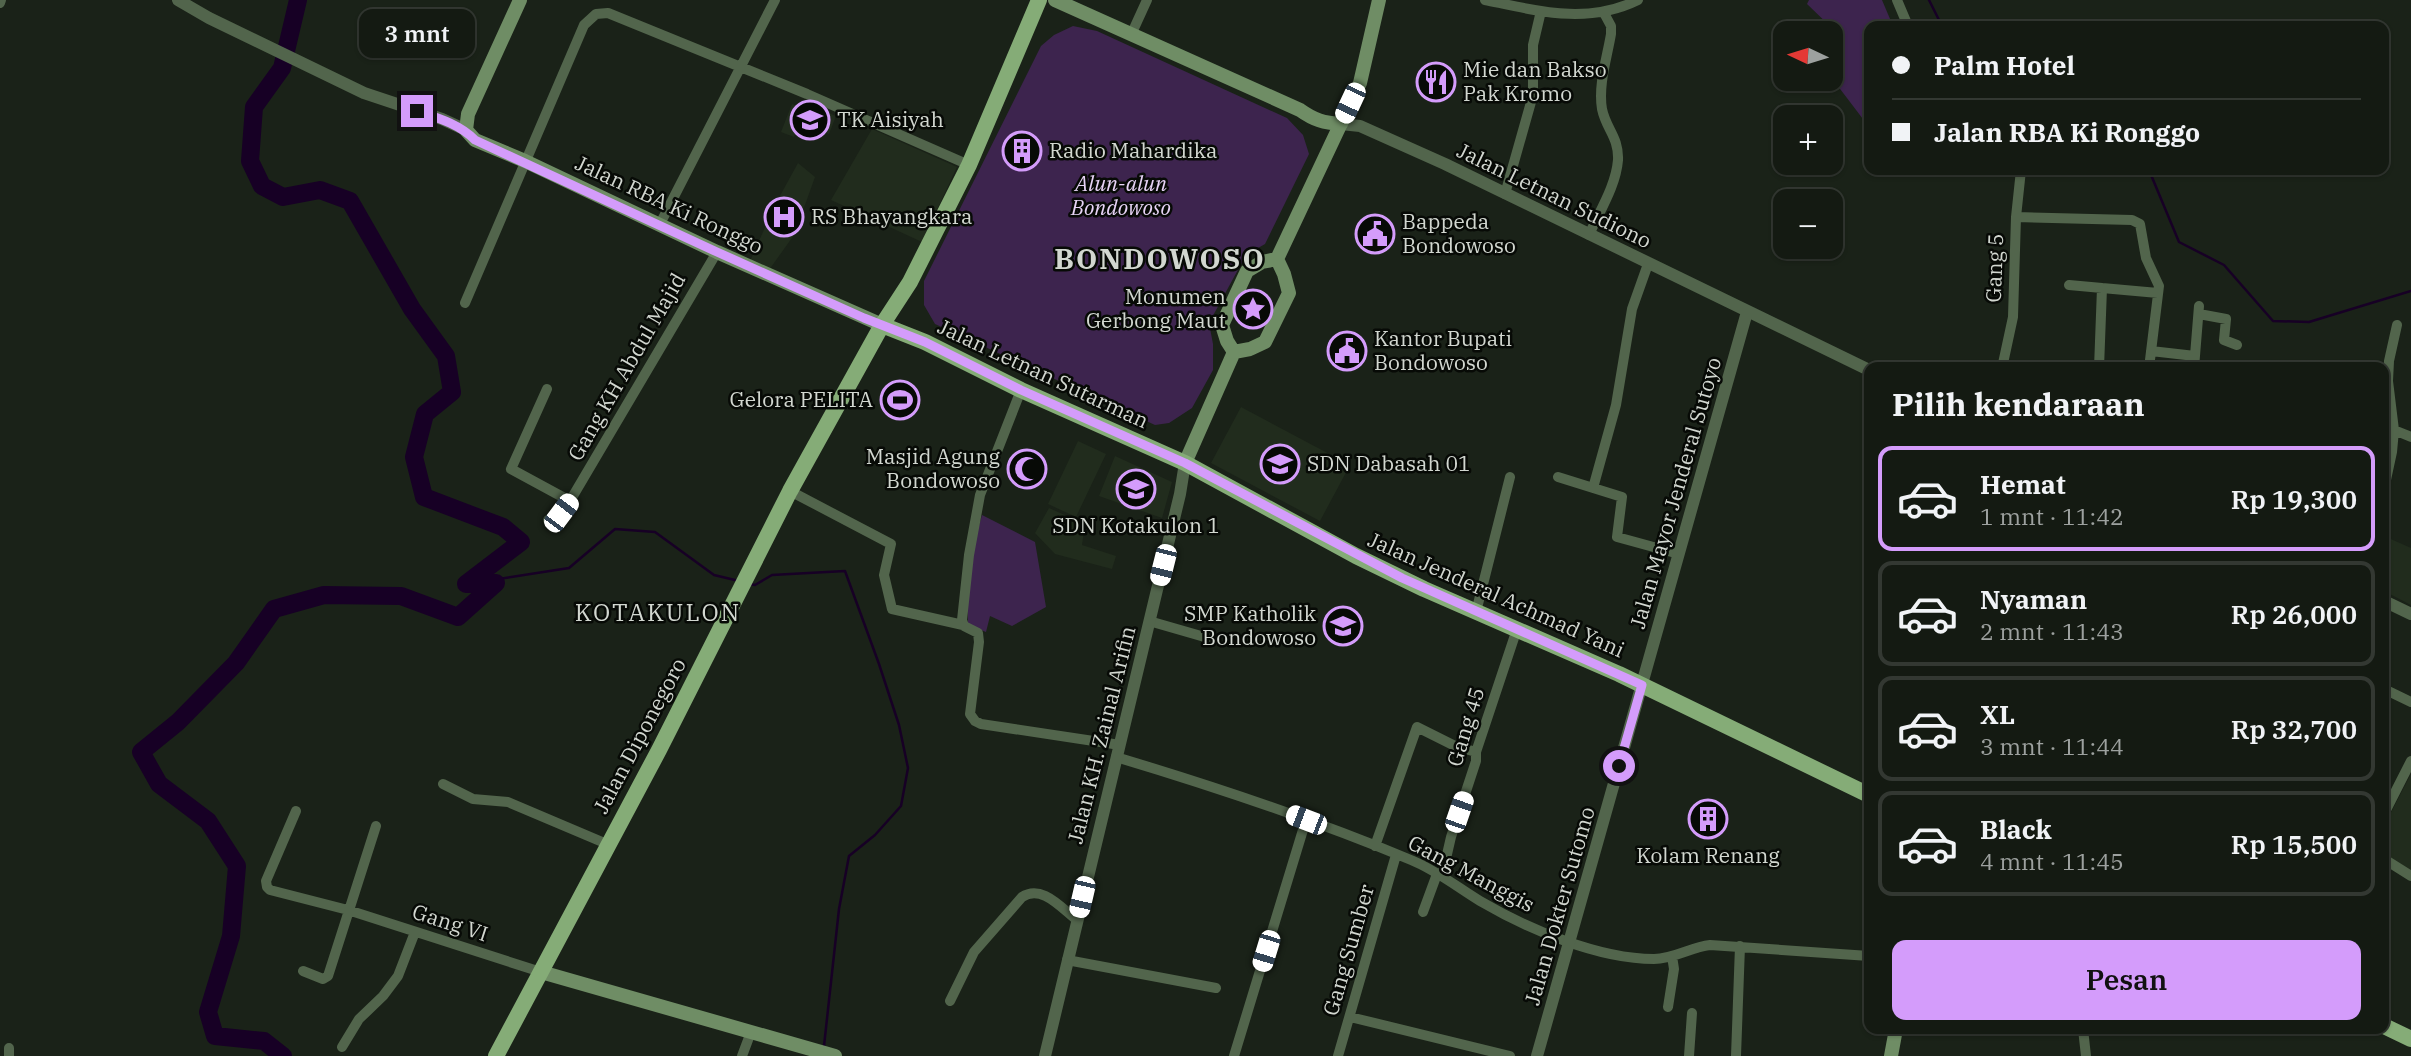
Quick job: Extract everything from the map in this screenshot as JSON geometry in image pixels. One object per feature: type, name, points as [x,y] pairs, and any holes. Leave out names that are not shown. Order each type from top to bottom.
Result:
[{"type":"main road","points":[[466,131],[468,114],[520,0]]},
{"type":"main road","name":"Jalan Diponegoro","points":[[496,1056],[659,750],[790,491],[882,325],[910,282],[969,165],[1039,0]]},
{"type":"main road","points":[[1055,0],[1300,110],[1316,120],[1341,124]]},
{"type":"main road","points":[[1277,259],[1360,83],[1379,0]]},
{"type":"main road","name":"Jalan RBA Ki Ronggo","points":[[466,131],[475,140],[882,325]]},
{"type":"main road","points":[[1234,352],[1222,325],[1247,271],[1262,262],[1277,259]]},
{"type":"main road","points":[[1234,352],[1265,342],[1289,293],[1277,259]]},
{"type":"main road","name":"Jalan Letnan Sutarman","points":[[882,325],[925,342],[1021,390],[1185,463]]},
{"type":"main road","points":[[1185,463],[1234,352]]},
{"type":"main road","name":"Jalan Jenderal Achmad Yani","points":[[1185,463],[1356,556],[1642,685],[1864,793]]},
{"type":"main road","points":[[541,972],[835,1056]]},
{"type":"main road","points":[[2389,1028],[2411,1039]]},
{"type":"main road","points":[[1891,1056],[1895,1034]]},
{"type":"street","name":"Jalan RBA Ki Ronggo","points":[[178,0],[209,18],[364,93],[442,119],[466,131]]},
{"type":"street","points":[[660,224],[775,0]]},
{"type":"street","points":[[1131,35],[1147,0]]},
{"type":"street","points":[[1485,0],[1581,16],[1604,13],[1638,0]]},
{"type":"street","points":[[1897,0],[1906,21]]},
{"type":"street","points":[[1505,194],[1533,95],[1533,45],[1541,11]]},
{"type":"street","points":[[465,303],[584,25],[596,14],[608,13],[969,165]]},
{"type":"street","points":[[1589,235],[1611,187],[1617,163],[1616,139],[1603,114],[1602,106],[1602,86],[1611,34],[1611,26],[1604,13]]},
{"type":"street","name":"Jalan RBA Ki Ronggo","points":[[442,119],[468,114]]},
{"type":"street","name":"Jalan Letnan Sudiono","points":[[1341,124],[1357,125],[1378,133],[1864,368]]},
{"type":"street","name":"Gang 5","points":[[2003,362],[2013,317],[2016,217],[2020,175]]},
{"type":"street","points":[[2016,217],[2136,220],[2140,224],[2146,258],[2159,286],[2150,362]]},
{"type":"street","name":"Gang KH Abdul Majid","points":[[548,520],[561,513],[570,501],[717,252]]},
{"type":"street","points":[[1592,488],[1616,405],[1628,329],[1648,264]]},
{"type":"street","points":[[2070,285],[2158,293]]},
{"type":"street","points":[[2099,362],[2102,288]]},
{"type":"street","points":[[2151,351],[2195,362],[2199,310],[2226,319],[2224,340],[2237,345]]},
{"type":"street","name":"Jalan Mayor Jenderal Sutoyo","points":[[1642,685],[1746,312]]},
{"type":"street","points":[[2389,362],[2397,325]]},
{"type":"street","points":[[547,389],[511,469],[570,501]]},
{"type":"street","points":[[790,491],[891,544],[884,575],[892,609],[963,625],[966,575],[978,504],[1021,390]]},
{"type":"street","points":[[2389,391],[2393,430],[2389,466]]},
{"type":"street","points":[[2393,430],[2411,437]]},
{"type":"street","name":"Jalan KH. Zainal Arifin","points":[[1045,1056],[1180,494],[1185,463]]},
{"type":"street","points":[[1476,611],[1510,477]]},
{"type":"street","points":[[1558,477],[1622,497],[1617,537],[1679,554]]},
{"type":"street","points":[[2389,603],[2411,614]]},
{"type":"street","points":[[1149,621],[1215,640]]},
{"type":"street","name":"Gang Manggis","points":[[963,625],[977,632],[979,637],[970,708],[975,721],[1118,751],[1306,820],[1375,846],[1439,875],[1535,930],[1569,942],[1640,958],[1672,956],[1699,946],[1740,946],[1864,956]]},
{"type":"street","name":"Gang 45","points":[[1423,912],[1439,875],[1517,629]]},
{"type":"street","name":"Jalan Dokter Sutomo","points":[[1537,1056],[1642,685]]},
{"type":"street","points":[[2389,691],[2411,702]]},
{"type":"street","points":[[1375,846],[1417,727],[1455,746],[1476,752]]},
{"type":"street","points":[[2389,804],[2411,761]]},
{"type":"street","points":[[443,784],[473,799],[508,802],[607,844]]},
{"type":"street","name":"Gang VI","points":[[296,810],[266,881],[267,887],[541,972]]},
{"type":"street","points":[[1234,1056],[1306,820]]},
{"type":"street","points":[[303,971],[324,978],[328,976],[376,826]]},
{"type":"street","name":"Gang Sumber","points":[[1338,1056],[1396,855]]},
{"type":"street","points":[[2389,862],[2411,876]]},
{"type":"street","points":[[950,1001],[974,952],[1022,897],[1030,892],[1042,893],[1077,920]]},
{"type":"street","points":[[342,1047],[359,1018],[383,996],[398,976],[415,932]]},
{"type":"street","points":[[1736,1056],[1740,946]]},
{"type":"street","points":[[1668,1007],[1674,969],[1672,956]]},
{"type":"street","points":[[1067,960],[1216,988]]},
{"type":"street","points":[[1689,1056],[1692,1013]]},
{"type":"street","points":[[1350,1017],[1510,1056]]},
{"type":"street","points":[[742,1056],[751,1032]]},
{"type":"street","points":[[2084,1034],[2086,1056]]},
{"type":"shaded area","name":"TK Aisiyah","points":[[792,104],[824,116],[826,112],[836,116],[829,134],[800,123],[794,137],[781,132]]},
{"type":"shaded area","points":[[872,129],[957,167],[922,242],[831,200]]},
{"type":"shaded area","name":"RS Bhayangkara","points":[[798,163],[815,177],[805,205],[792,228],[794,235],[769,270],[750,261],[776,203]]},
{"type":"shaded area","name":"SDN Dabasah 01","points":[[1241,407],[1350,465],[1320,521],[1211,463]]},
{"type":"shaded area","points":[[1078,441],[1106,454],[1076,517],[1048,504]]},
{"type":"shaded area","name":"SDN Kotakulon 1","points":[[1115,456],[1172,482],[1162,518],[1099,496]]},
{"type":"shaded area","points":[[1049,508],[1085,524],[1082,545],[1116,556],[1112,569],[1055,554],[1035,533]]},
{"type":"shaded area","points":[[2389,538],[2411,548],[2411,605],[2389,594]]},
{"type":"shaded area","points":[[2411,774],[2411,871],[2389,858],[2389,816]]},
{"type":"green space","points":[[1809,0],[1882,0],[1891,21],[1864,21],[1864,120],[1842,91],[1843,21],[1825,21],[1807,4]]},
{"type":"green space","name":"Alun-alun Bondowoso","points":[[1073,26],[1097,31],[1287,118],[1303,135],[1309,154],[1265,244],[1246,255],[1209,323],[1213,344],[1213,370],[1192,408],[1169,423],[1155,425],[935,324],[924,305],[924,281],[1041,46],[1054,35]]},
{"type":"green space","points":[[982,515],[1035,542],[1046,607],[1012,626],[990,616],[986,632],[968,625],[967,569]]},
{"type":"waterway","points":[[283,1056],[264,1041],[215,1036],[208,1012],[231,936],[237,866],[208,821],[159,784],[141,752],[178,722],[236,663],[274,609],[324,595],[401,596],[458,617],[496,583],[466,584],[521,542],[503,527],[424,497],[414,457],[425,414],[452,392],[446,356],[412,309],[350,201],[320,190],[283,197],[262,186],[250,161],[254,107],[282,68],[298,0]]},
{"type":"waterway","points":[[1929,0],[1940,21]]},
{"type":"waterway","points":[[2151,175],[2179,242],[2224,265],[2273,321],[2309,322],[2411,291]]},
{"type":"waterway","points":[[466,584],[569,568],[615,529],[655,532],[714,575],[739,581]]},
{"type":"waterway","points":[[749,584],[755,585],[772,575],[845,571],[899,725],[908,768],[901,806],[875,835],[849,856],[839,909],[824,1046]]},
{"type":"place","name":"Mie dan Bakso Pak Kromo","points":[[1436,82]]},
{"type":"place","name":"TK Aisiyah","points":[[810,120]]},
{"type":"place","name":"Radio Mahardika","points":[[1022,151]]},
{"type":"place","name":"RS Bhayangkara","points":[[784,217]]},
{"type":"place","name":"Bappeda Bondowoso","points":[[1375,234]]},
{"type":"place","name":"Monumen Gerbong Maut","points":[[1253,309]]},
{"type":"place","name":"Kantor Bupati Bondowoso","points":[[1347,351]]},
{"type":"place","name":"Gelora PELITA","points":[[900,400]]},
{"type":"place","name":"SDN Dabasah 01","points":[[1280,464]]},
{"type":"place","name":"Masjid Agung Bondowoso","points":[[1027,469]]},
{"type":"place","name":"SDN Kotakulon 1","points":[[1136,489]]},
{"type":"place","name":"SMP Katholik Bondowoso","points":[[1343,626]]},
{"type":"place","name":"Kolam Renang","points":[[1708,819]]},
{"type":"district","name":"BONDOWOSO","points":[[1160,259]]},
{"type":"district","name":"KOTAKULON","points":[[658,613]]},
{"type":"route","points":[[417,111],[442,119],[466,131],[475,140],[717,252],[864,318],[913,336],[1021,390],[1185,463],[1356,556],[1424,589],[1642,685],[1619,766]]}]
